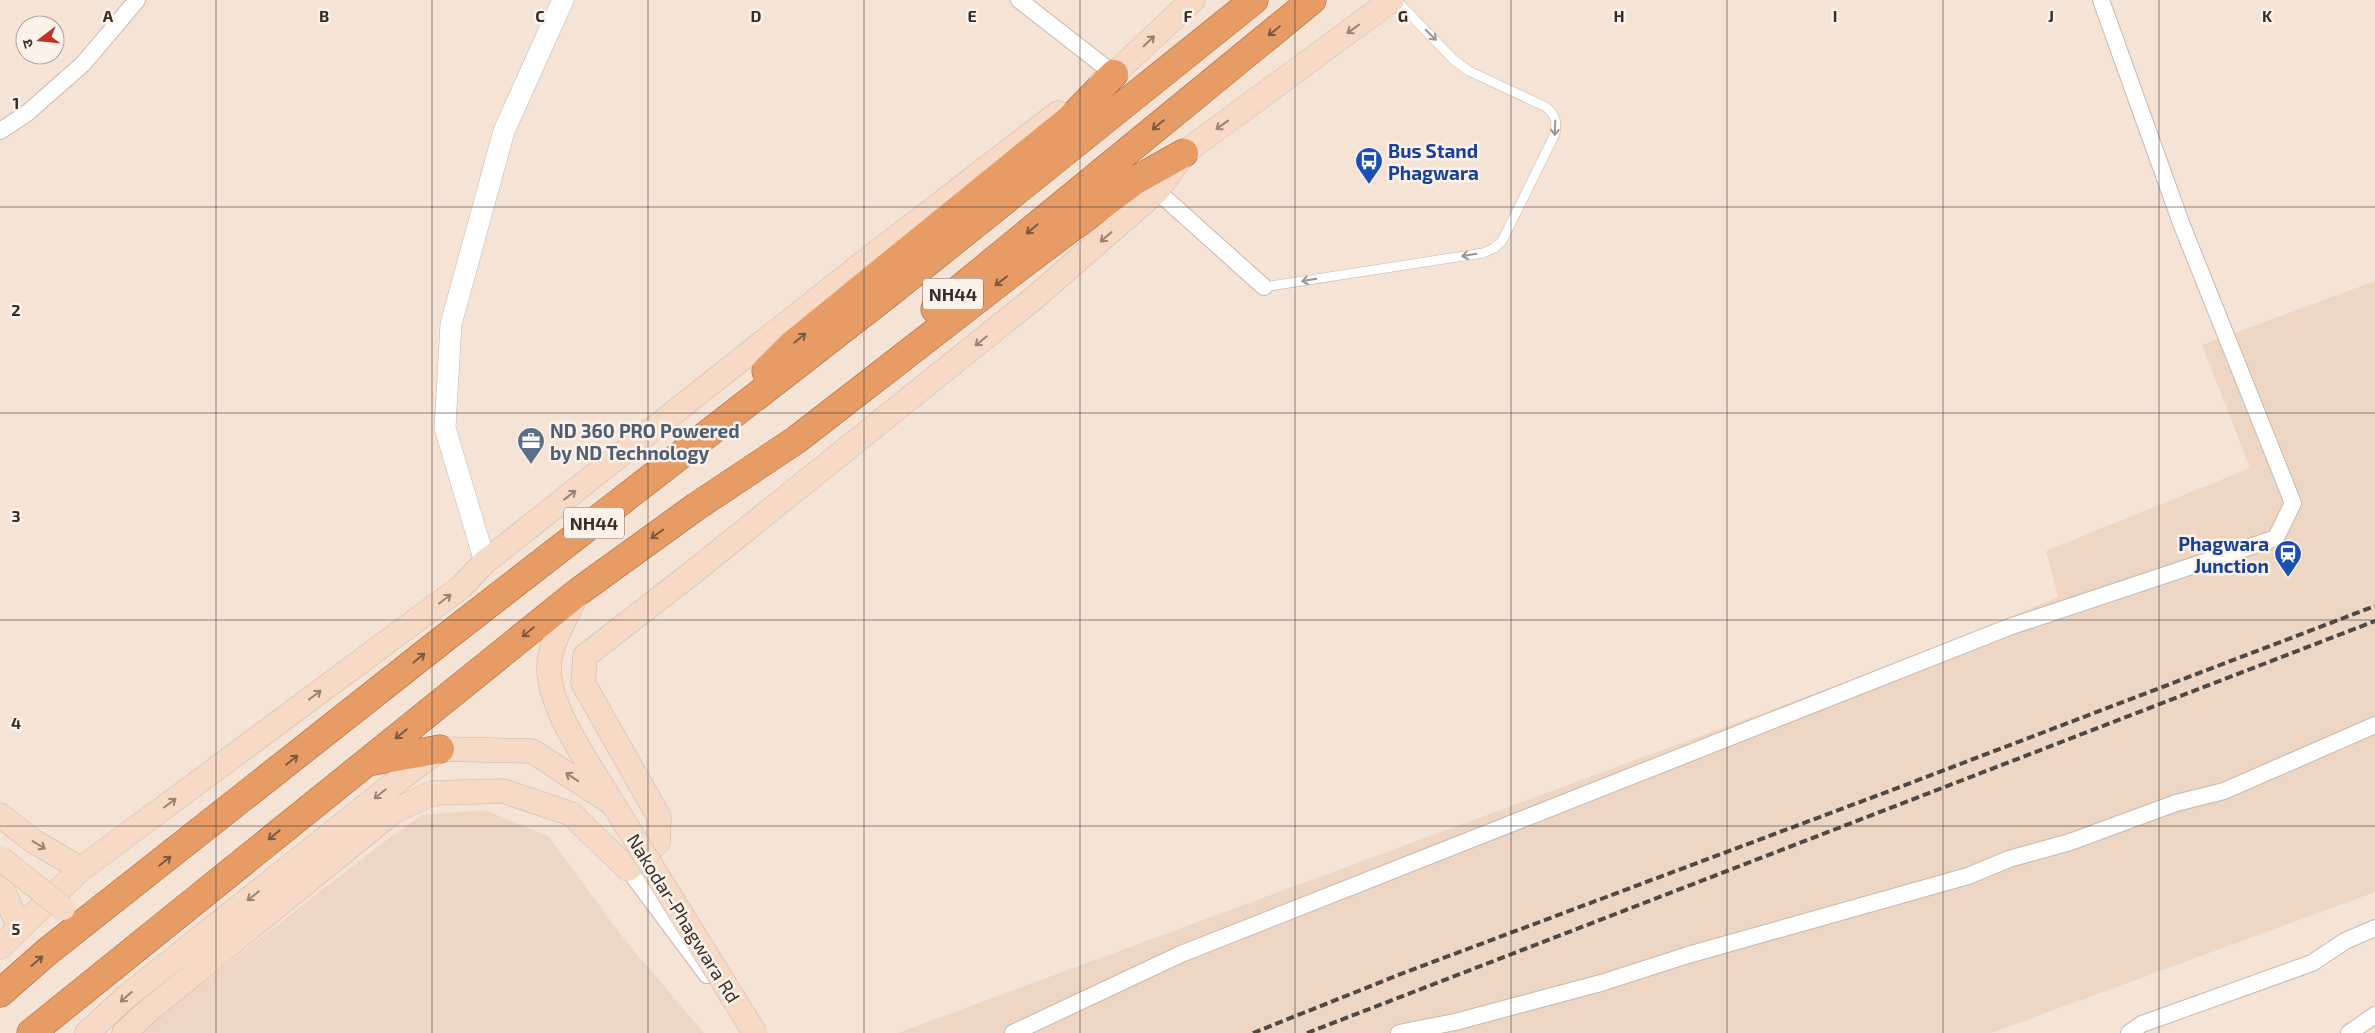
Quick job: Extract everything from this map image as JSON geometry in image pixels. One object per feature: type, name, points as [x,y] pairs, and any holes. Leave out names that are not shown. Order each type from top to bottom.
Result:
[{"type":"highway","name":"NH44","points":[[0,993],[48,951],[84,925],[446,636],[888,294],[1254,0]]},
{"type":"highway","name":"NH44","points":[[31,1033],[578,592],[696,506],[1312,0]]},
{"type":"highway","points":[[678,458],[793,344],[1070,120],[1114,74]]},
{"type":"highway","points":[[696,506],[796,440],[1026,261],[1134,181],[1184,153]]},
{"type":"highway","points":[[364,763],[440,749]]},
{"type":"main road","points":[[0,947],[81,869],[461,587],[485,562],[1001,156],[1054,115],[1114,74],[1193,0]]},
{"type":"main road","points":[[124,1033],[148,1011],[394,811],[433,793],[503,791],[571,814],[628,869],[658,842],[659,817],[583,683],[585,656],[1033,299],[1157,191],[1184,153],[1392,0]]},
{"type":"main road","name":"Nakodar-Phagwara Rd","points":[[578,592],[551,652],[549,683],[555,704],[613,804],[755,1033]]},
{"type":"main road","points":[[87,1033],[127,996],[387,788],[440,749],[532,751],[613,804]]},
{"type":"main road","points":[[0,816],[33,841],[81,869]]},
{"type":"main road","points":[[0,858],[84,925]]},
{"type":"main road","points":[[0,888],[4,892],[19,928]]},
{"type":"street","points":[[0,131],[26,114],[83,64],[137,0]]},
{"type":"street","points":[[485,562],[445,428],[451,324],[504,131],[563,0]]},
{"type":"street","points":[[1019,0],[1114,74]]},
{"type":"street","points":[[1013,1033],[1181,954],[2009,627],[2276,538],[2293,503],[2181,223],[2101,0]]},
{"type":"street","points":[[1157,191],[1264,286]]},
{"type":"street","points":[[1399,1033],[1455,1022],[1601,983],[1688,955],[1968,876],[2009,859],[2070,842],[2176,803],[2224,791],[2375,725]]},
{"type":"street","points":[[628,869],[750,1033]]},
{"type":"street","points":[[2129,1033],[2142,1024],[2312,963],[2345,941],[2375,928]]},
{"type":"street","points":[[2350,1033],[2375,1015]]},
{"type":"lane","points":[[1264,286],[1482,253],[1494,248],[1502,241],[1556,134],[1557,124],[1553,113],[1546,107],[1469,71],[1396,0]]},
{"type":"shaded area","points":[[2375,281],[2375,892],[1991,1033],[898,1033],[1908,659],[2058,597],[2046,551],[2250,468],[2202,345]]},
{"type":"shaded area","points":[[485,810],[548,836],[624,939],[704,1033],[141,1033],[152,1022],[381,844],[422,815]]},
{"type":"railway","points":[[1253,1033],[1406,972],[2375,606]]},
{"type":"railway","points":[[1307,1033],[2375,621]]},
{"type":"place","name":"Bus Stand Phagwara","points":[[1369,185]]},
{"type":"place","name":"ND 360 PRO Powered by ND Technology","points":[[531,465]]},
{"type":"place","name":"Phagwara Junction","points":[[2288,578]]}]
